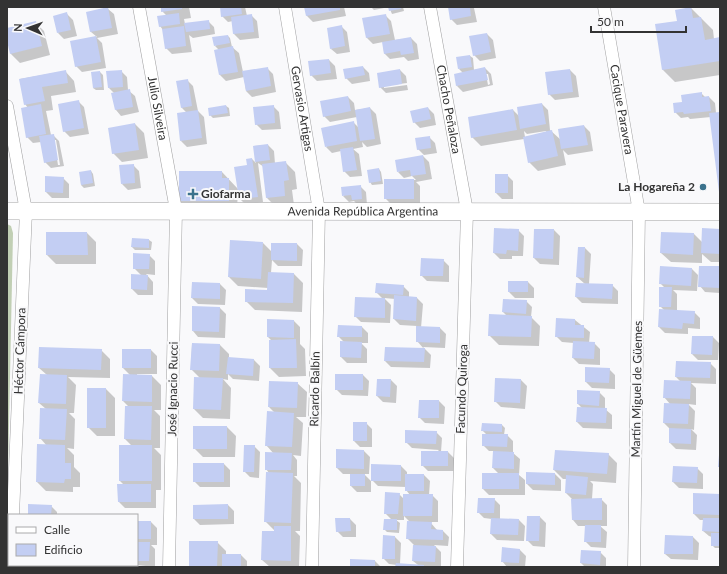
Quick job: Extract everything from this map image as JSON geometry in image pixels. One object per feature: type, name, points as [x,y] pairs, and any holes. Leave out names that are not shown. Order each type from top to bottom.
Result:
[{"type":"main road","name":"Avenida República Argentina","points":[[7,211],[176,210],[720,212]]},
{"type":"street","name":"Julio Silveira","points":[[139,7],[176,210]]},
{"type":"street","name":"Gervasio Artigas","points":[[285,7],[318,211]]},
{"type":"street","name":"Chacho Peñaloza","points":[[430,7],[467,212]]},
{"type":"street","name":"Cacique Paravera","points":[[604,7],[639,212]]},
{"type":"street","name":"Héctor Cámpora","points":[[7,106],[26,211],[13,514]]},
{"type":"street","name":"José Ignacio Rucci","points":[[170,567],[176,210]]},
{"type":"street","name":"Ricardo Balbín","points":[[312,567],[318,211]]},
{"type":"street","name":"Facundo Quiroga","points":[[457,567],[467,212]]},
{"type":"street","name":"Martín Miguel de Güemes","points":[[634,567],[639,212]]},
{"type":"green space","points":[[7,224],[11,226],[13,233],[7,521]]},
{"type":"building","points":[[108,7],[112,28],[90,32],[86,12]]},
{"type":"building","points":[[161,7],[182,7],[182,9],[161,12]]},
{"type":"building","points":[[220,7],[241,7],[242,14],[221,17]]},
{"type":"building","points":[[304,7],[340,7],[340,10],[306,16]]},
{"type":"building","points":[[388,7],[401,7],[401,9],[389,11]]},
{"type":"building","points":[[448,7],[470,7],[471,16],[450,20]]},
{"type":"building","points":[[691,7],[693,18],[701,17],[705,40],[720,37],[720,61],[662,70],[655,24],[677,21],[675,10]]},
{"type":"building","points":[[67,12],[71,30],[57,33],[53,16]]},
{"type":"building","points":[[179,13],[180,24],[159,27],[157,16]]},
{"type":"building","points":[[252,14],[254,32],[233,34],[231,17]]},
{"type":"building","points":[[386,14],[390,34],[366,38],[362,18]]},
{"type":"building","points":[[209,20],[210,29],[186,32],[184,23]]},
{"type":"building","points":[[36,21],[42,46],[10,54],[7,41],[7,28]]},
{"type":"building","points":[[342,25],[345,46],[330,49],[327,28]]},
{"type":"building","points":[[184,26],[186,46],[165,49],[162,29]]},
{"type":"building","points":[[487,33],[491,52],[473,56],[469,36]]},
{"type":"building","points":[[228,35],[230,43],[214,46],[212,37]]},
{"type":"building","points":[[96,36],[101,62],[75,67],[70,41]]},
{"type":"building","points":[[411,37],[414,53],[401,55],[400,51],[384,54],[382,42]]},
{"type":"building","points":[[233,46],[238,72],[219,75],[214,50]]},
{"type":"building","points":[[470,55],[472,67],[458,69],[456,57]]},
{"type":"building","points":[[329,59],[331,73],[310,76],[308,61]]},
{"type":"building","points":[[363,66],[365,75],[345,79],[343,69]]},
{"type":"building","points":[[268,67],[271,86],[246,91],[242,71]]},
{"type":"building","points":[[485,67],[488,80],[456,86],[454,74]]},
{"type":"building","points":[[400,69],[402,84],[379,88],[377,73]]},
{"type":"building","points":[[570,69],[573,92],[548,95],[545,72]]},
{"type":"building","points":[[66,70],[68,83],[42,87],[45,101],[24,105],[19,79]]},
{"type":"building","points":[[122,70],[123,87],[108,88],[106,71]]},
{"type":"building","points":[[100,71],[102,87],[93,88],[91,72]]},
{"type":"building","points":[[188,79],[192,106],[181,108],[176,81]]},
{"type":"building","points":[[130,89],[133,107],[115,110],[111,93]]},
{"type":"building","points":[[702,92],[702,97],[709,96],[711,111],[684,114],[683,112],[674,113],[673,103],[682,102],[681,95]]},
{"type":"building","points":[[348,96],[351,111],[323,117],[320,101]]},
{"type":"building","points":[[79,100],[84,128],[63,132],[58,104]]},
{"type":"building","points":[[542,103],[546,124],[520,129],[517,107]]},
{"type":"building","points":[[41,104],[46,134],[26,138],[21,108]]},
{"type":"building","points":[[226,105],[228,113],[209,116],[208,108]]},
{"type":"building","points":[[274,105],[275,123],[255,125],[253,107]]},
{"type":"building","points":[[370,107],[375,139],[360,141],[355,110]]},
{"type":"building","points":[[428,107],[431,119],[413,123],[410,111]]},
{"type":"building","points":[[513,109],[517,130],[471,138],[468,117]]},
{"type":"building","points":[[198,110],[202,138],[180,141],[177,113]]},
{"type":"building","points":[[720,112],[720,192],[719,192],[709,113]]},
{"type":"building","points":[[354,121],[357,141],[325,147],[321,128]]},
{"type":"building","points":[[135,123],[139,150],[112,154],[108,128]]},
{"type":"building","points":[[584,125],[588,145],[561,149],[558,129]]},
{"type":"building","points":[[552,130],[558,156],[528,163],[523,137]]},
{"type":"building","points":[[54,134],[58,160],[44,163],[39,136]]},
{"type":"building","points":[[430,136],[431,148],[417,150],[415,138]]},
{"type":"building","points":[[268,144],[270,160],[255,162],[253,146]]},
{"type":"building","points":[[353,147],[357,170],[343,172],[340,149]]},
{"type":"building","points":[[423,155],[426,174],[411,176],[410,170],[397,172],[395,160]]},
{"type":"building","points":[[252,158],[258,197],[239,199],[234,167],[247,165],[246,159]]},
{"type":"building","points":[[286,161],[289,180],[284,181],[285,196],[266,198],[262,164]]},
{"type":"building","points":[[134,164],[135,183],[121,184],[119,165]]},
{"type":"building","points":[[379,168],[381,181],[369,183],[367,170]]},
{"type":"building","points":[[91,170],[93,183],[81,185],[79,172]]},
{"type":"building","points":[[179,171],[222,171],[222,178],[229,178],[229,201],[179,201]]},
{"type":"building","points":[[495,174],[508,174],[508,193],[495,193]]},
{"type":"building","points":[[45,176],[64,177],[63,193],[45,192]]},
{"type":"building","points":[[384,179],[414,179],[414,199],[384,199]]},
{"type":"building","points":[[361,185],[362,199],[352,200],[351,195],[342,196],[341,187]]},
{"type":"building","points":[[494,228],[519,229],[518,251],[507,250],[506,254],[493,253]]},
{"type":"building","points":[[702,228],[720,229],[720,254],[701,253]]},
{"type":"building","points":[[534,229],[554,229],[553,259],[533,258]]},
{"type":"building","points":[[46,232],[87,232],[88,255],[46,255]]},
{"type":"building","points":[[661,232],[694,233],[693,255],[660,253]]},
{"type":"building","points":[[132,238],[149,239],[149,248],[131,247]]},
{"type":"building","points":[[230,240],[263,242],[261,279],[228,277]]},
{"type":"building","points":[[271,243],[297,243],[297,261],[271,260]]},
{"type":"building","points":[[578,247],[585,247],[584,278],[576,277]]},
{"type":"building","points":[[133,253],[150,254],[149,269],[133,269]]},
{"type":"building","points":[[421,258],[444,259],[443,276],[420,276]]},
{"type":"building","points":[[660,266],[692,268],[691,286],[659,284]]},
{"type":"building","points":[[699,266],[720,266],[720,288],[698,287]]},
{"type":"building","points":[[268,272],[294,273],[293,303],[245,302],[245,289],[267,290]]},
{"type":"building","points":[[131,274],[148,275],[147,290],[131,289]]},
{"type":"building","points":[[508,281],[528,281],[528,292],[508,292]]},
{"type":"building","points":[[192,282],[220,283],[220,299],[191,298]]},
{"type":"building","points":[[376,283],[404,285],[403,295],[375,293]]},
{"type":"building","points":[[576,283],[613,284],[612,299],[575,297]]},
{"type":"building","points":[[659,287],[672,287],[671,307],[659,307]]},
{"type":"building","points":[[394,295],[417,297],[416,321],[393,319]]},
{"type":"building","points":[[355,297],[385,298],[385,318],[354,317]]},
{"type":"building","points":[[503,299],[527,300],[526,314],[502,312]]},
{"type":"building","points":[[192,306],[220,307],[219,332],[192,331]]},
{"type":"building","points":[[659,309],[695,311],[694,324],[683,323],[682,329],[658,327]]},
{"type":"building","points":[[489,314],[532,316],[531,337],[488,336]]},
{"type":"building","points":[[556,318],[575,319],[575,325],[584,325],[584,338],[555,337]]},
{"type":"building","points":[[267,319],[294,320],[294,338],[267,337]]},
{"type":"building","points":[[338,325],[362,326],[362,337],[337,337]]},
{"type":"building","points":[[416,326],[440,327],[440,343],[416,342]]},
{"type":"building","points":[[692,336],[713,336],[712,355],[691,354]]},
{"type":"building","points":[[296,339],[297,368],[269,368],[269,340]]},
{"type":"building","points":[[340,341],[362,342],[361,358],[340,357]]},
{"type":"building","points":[[573,341],[595,342],[594,359],[572,358]]},
{"type":"building","points":[[192,343],[220,344],[219,371],[190,370]]},
{"type":"building","points":[[39,347],[102,349],[101,370],[38,368]]},
{"type":"building","points":[[385,347],[425,348],[424,362],[384,361]]},
{"type":"building","points":[[122,349],[151,349],[151,368],[122,368]]},
{"type":"building","points":[[228,357],[254,359],[253,376],[226,374]]},
{"type":"building","points":[[676,361],[711,362],[710,378],[675,377]]},
{"type":"building","points":[[585,367],[610,368],[609,383],[585,382]]},
{"type":"building","points":[[40,374],[67,375],[66,404],[38,403]]},
{"type":"building","points":[[123,374],[152,375],[152,402],[122,401]]},
{"type":"building","points":[[335,374],[363,374],[363,390],[335,390]]},
{"type":"building","points":[[194,377],[223,378],[221,410],[193,409]]},
{"type":"building","points":[[495,378],[521,379],[520,403],[494,402]]},
{"type":"building","points":[[377,379],[391,379],[390,397],[376,396]]},
{"type":"building","points":[[664,380],[691,381],[690,399],[663,398]]},
{"type":"building","points":[[269,381],[298,382],[297,408],[268,407]]},
{"type":"building","points":[[87,388],[106,388],[106,428],[87,428]]},
{"type":"building","points":[[577,390],[600,391],[599,406],[577,404]]},
{"type":"building","points":[[419,400],[439,400],[439,418],[418,418]]},
{"type":"building","points":[[664,403],[689,404],[688,424],[663,423]]},
{"type":"building","points":[[125,406],[152,406],[151,440],[124,439]]},
{"type":"building","points":[[577,407],[607,408],[606,423],[576,422]]},
{"type":"building","points":[[40,408],[67,409],[65,440],[39,439]]},
{"type":"building","points":[[267,411],[294,413],[292,447],[265,446]]},
{"type":"building","points":[[353,422],[367,422],[367,441],[353,441]]},
{"type":"building","points":[[482,423],[502,424],[502,432],[481,431]]},
{"type":"building","points":[[193,426],[227,426],[227,449],[193,449]]},
{"type":"building","points":[[669,428],[691,429],[691,444],[669,443]]},
{"type":"building","points":[[405,430],[437,431],[436,444],[405,443]]},
{"type":"building","points":[[482,434],[508,434],[507,447],[482,446]]},
{"type":"building","points":[[37,444],[65,445],[65,463],[71,463],[71,479],[65,479],[64,483],[36,482]]},
{"type":"building","points":[[119,445],[152,445],[152,481],[119,481]]},
{"type":"building","points":[[244,445],[255,445],[254,472],[243,472]]},
{"type":"building","points":[[336,449],[364,450],[364,469],[336,468]]},
{"type":"building","points":[[555,450],[609,453],[607,474],[553,470]]},
{"type":"building","points":[[421,451],[448,451],[448,466],[421,466]]},
{"type":"building","points":[[493,451],[514,452],[514,469],[492,468]]},
{"type":"building","points":[[265,452],[292,453],[291,470],[265,470]]},
{"type":"building","points":[[719,455],[720,467],[718,467]]},
{"type":"building","points":[[193,463],[224,463],[224,482],[193,482]]},
{"type":"building","points":[[371,464],[401,465],[401,481],[371,481]]},
{"type":"building","points":[[673,466],[698,467],[697,483],[672,482]]},
{"type":"building","points":[[266,472],[293,473],[291,523],[264,522]]},
{"type":"building","points":[[526,472],[555,473],[555,485],[526,484]]},
{"type":"building","points":[[482,473],[519,473],[519,489],[482,489]]},
{"type":"building","points":[[350,474],[365,474],[365,486],[350,486]]},
{"type":"building","points":[[405,474],[424,474],[424,491],[405,491]]},
{"type":"building","points":[[566,475],[588,477],[586,495],[565,493]]},
{"type":"building","points":[[117,484],[151,484],[151,502],[118,502]]},
{"type":"building","points":[[385,492],[400,493],[398,514],[384,514]]},
{"type":"building","points":[[693,493],[720,494],[719,515],[693,514]]},
{"type":"building","points":[[403,494],[433,494],[432,516],[403,516]]},
{"type":"building","points":[[478,498],[495,498],[494,513],[477,513]]},
{"type":"building","points":[[602,498],[602,520],[572,520],[571,499]]},
{"type":"building","points":[[28,504],[52,505],[51,514],[28,514]]},
{"type":"building","points":[[228,504],[228,519],[193,519],[193,505]]},
{"type":"building","points":[[527,516],[540,516],[539,541],[526,541]]},
{"type":"building","points":[[335,518],[350,518],[351,531],[336,532]]},
{"type":"building","points":[[491,518],[519,519],[518,535],[490,534]]},
{"type":"building","points":[[703,518],[720,518],[720,532],[702,531]]},
{"type":"building","points":[[384,519],[397,519],[397,530],[383,530]]},
{"type":"building","points":[[138,521],[151,521],[151,539],[138,539]]},
{"type":"building","points":[[407,521],[432,522],[431,529],[443,530],[443,540],[406,539]]},
{"type":"building","points":[[585,525],[601,525],[601,542],[584,542]]},
{"type":"building","points":[[274,526],[291,526],[291,561],[261,560],[262,531],[274,531]]},
{"type":"building","points":[[711,533],[720,533],[720,546],[711,546]]},
{"type":"building","points":[[383,535],[395,536],[395,559],[382,559]]},
{"type":"building","points":[[665,535],[693,536],[693,554],[664,554]]},
{"type":"building","points":[[189,541],[218,541],[217,567],[189,567]]},
{"type":"building","points":[[138,542],[150,542],[149,561],[138,561]]},
{"type":"building","points":[[413,545],[436,546],[435,562],[412,561]]},
{"type":"building","points":[[502,547],[520,549],[519,563],[501,562]]},
{"type":"building","points":[[581,550],[601,551],[600,565],[580,563]]},
{"type":"building","points":[[222,554],[241,554],[241,567],[222,567]]},
{"type":"building","points":[[350,559],[375,560],[375,567],[350,567]]},
{"type":"building","points":[[396,563],[424,565],[424,567],[395,567]]},
{"type":"place","name":"La Hogareña 2","points":[[703,187]]},
{"type":"place","name":"Giofarma","points":[[193,194]]}]
